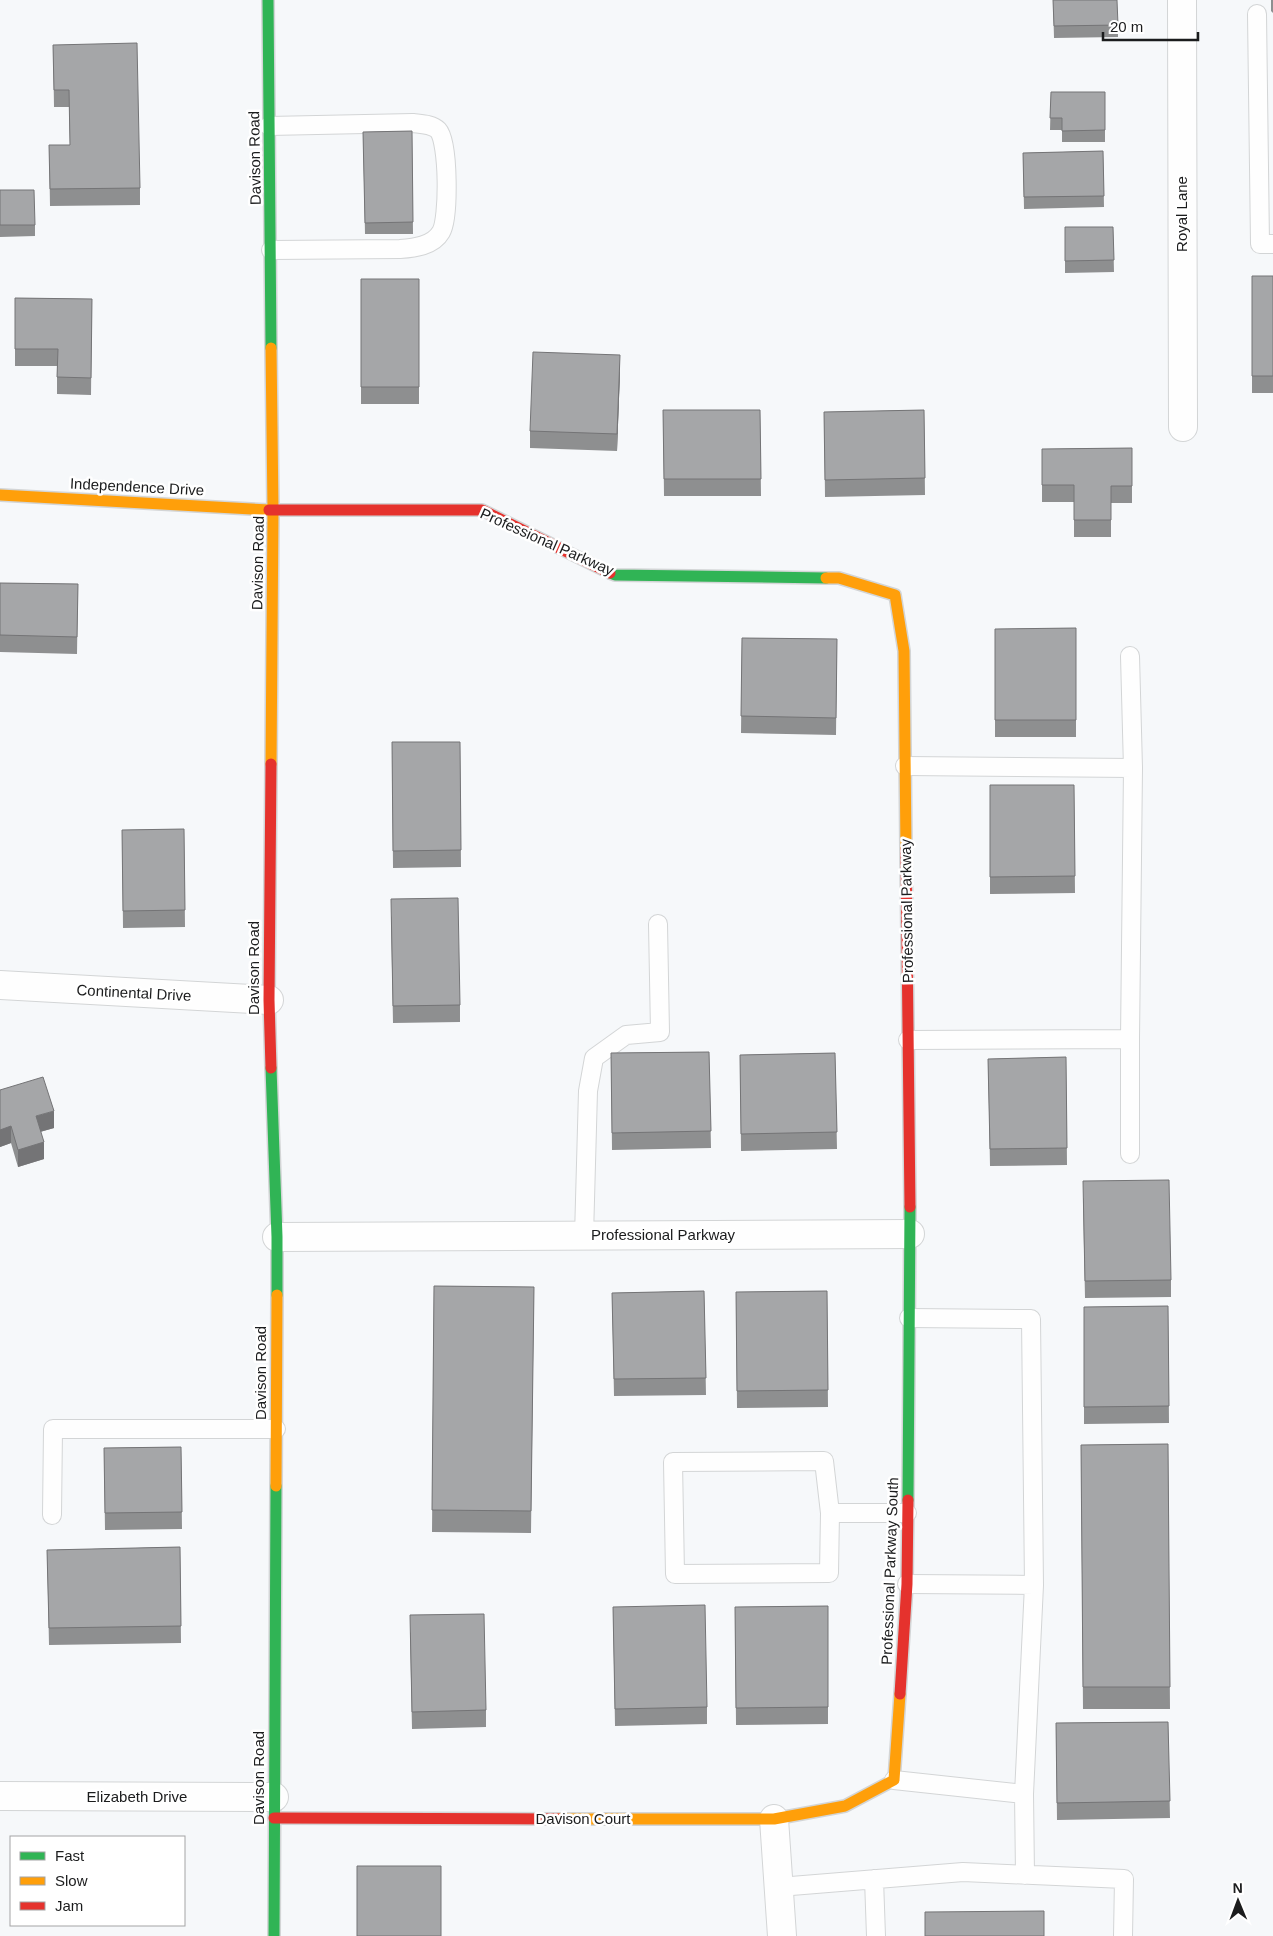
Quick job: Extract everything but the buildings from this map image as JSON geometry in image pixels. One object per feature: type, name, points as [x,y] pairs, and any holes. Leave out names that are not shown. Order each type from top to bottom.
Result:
[{"type":"street","name":"Davison Road","points":[[268,0],[273,510],[268,1000],[276,1237],[274,1936]]},
{"type":"street","name":"Royal Lane","points":[[1182,0],[1183,427]]},
{"type":"street","name":"Independence Drive","points":[[0,495],[273,510]]},
{"type":"street","name":"Professional Parkway","points":[[273,510],[482,510],[615,575],[840,578],[895,595],[904,651],[910,1234],[276,1237]]},
{"type":"street","name":"Continental Drive","points":[[0,985],[268,1000]]},
{"type":"street","name":"Professional Parkway South","points":[[894,1780],[907,1584],[910,1234]]},
{"type":"street","points":[[782,1936],[774,1819],[845,1806],[894,1780]]},
{"type":"street","name":"Elizabeth Drive","points":[[0,1796],[274,1807]]},
{"type":"street","name":"Davison Court","points":[[274,1807],[774,1819]]},
{"type":"lane","points":[[1258,14],[1260,244],[1273,244]]},
{"type":"lane","points":[[270,126],[412,123],[429,125],[438,130],[443,141],[446,166],[442,232],[432,241],[418,247],[400,249],[271,250]]},
{"type":"lane","points":[[1130,656],[1132,768],[1130,1154]]},
{"type":"lane","points":[[905,766],[1132,768]]},
{"type":"lane","points":[[584,1236],[588,1091],[594,1058],[626,1035],[660,1032],[658,924]]},
{"type":"lane","points":[[908,1040],[1130,1038]]},
{"type":"lane","points":[[910,1318],[1031,1319],[1034,1585],[1024,1794],[1025,1875]]},
{"type":"lane","points":[[52,1515],[53,1429],[276,1428]]},
{"type":"lane","points":[[824,1461],[830,1513],[830,1573],[675,1574],[673,1462],[824,1461]]},
{"type":"lane","points":[[830,1513],[908,1513]]},
{"type":"lane","points":[[907,1584],[1034,1585]]},
{"type":"lane","points":[[894,1780],[1024,1794]]},
{"type":"lane","points":[[779,1887],[963,1872],[1124,1879],[1123,1936]]},
{"type":"lane","points":[[874,1879],[876,1936]]},
{"type":"traffic: fast","points":[[268,0],[271,348]]},
{"type":"traffic: fast","points":[[610,573],[615,575],[826,578]]},
{"type":"traffic: fast","points":[[271,1068],[277,1237],[277,1295]]},
{"type":"traffic: fast","points":[[908,1500],[910,1207]]},
{"type":"traffic: fast","points":[[274,1936],[276,1486]]},
{"type":"traffic: slow","points":[[271,348],[273,510],[271,764]]},
{"type":"traffic: slow","points":[[0,495],[269,510]]},
{"type":"traffic: slow","points":[[826,578],[839,578],[895,595],[904,651],[906,849]]},
{"type":"traffic: slow","points":[[276,1486],[277,1295]]},
{"type":"traffic: slow","points":[[559,1819],[774,1819],[845,1806],[894,1780],[900,1694]]},
{"type":"traffic: jam","points":[[269,510],[482,510],[610,573]]},
{"type":"traffic: jam","points":[[271,764],[269,1000],[271,1068]]},
{"type":"traffic: jam","points":[[906,849],[910,1207]]},
{"type":"traffic: jam","points":[[900,1694],[907,1584],[908,1500]]},
{"type":"traffic: jam","points":[[274,1818],[559,1819]]}]
